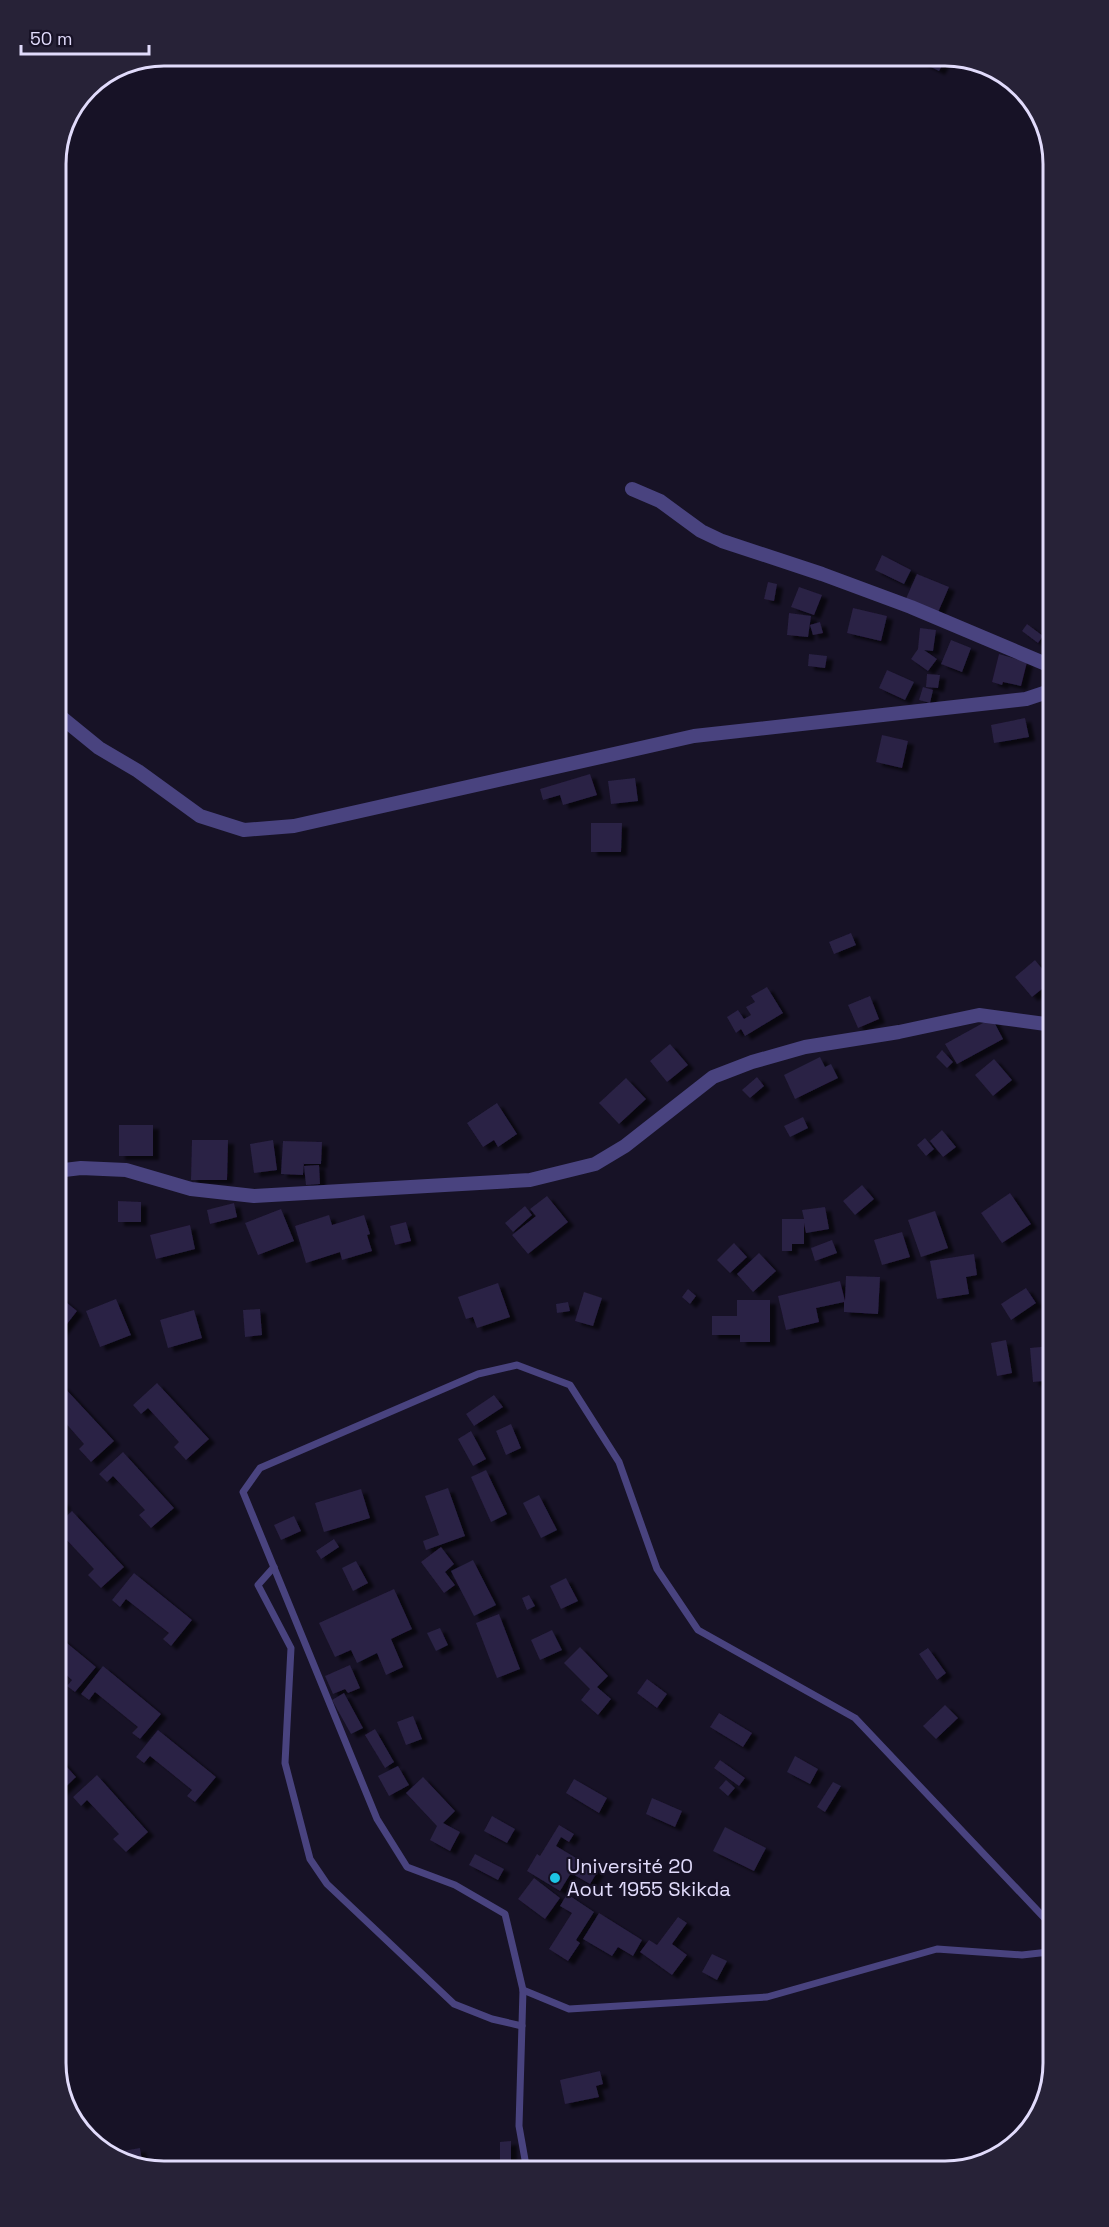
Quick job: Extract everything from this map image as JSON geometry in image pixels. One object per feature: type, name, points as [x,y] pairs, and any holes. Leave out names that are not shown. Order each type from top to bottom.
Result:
[{"type":"street","points":[[632,489],[660,501],[701,531],[722,541],[822,574],[911,607],[1043,663]]},
{"type":"street","points":[[66,721],[99,748],[138,771],[200,816],[244,830],[294,826],[694,736],[1026,699],[1043,693]]},
{"type":"street","points":[[66,1170],[81,1168],[126,1170],[191,1189],[254,1196],[530,1180],[595,1164],[625,1146],[713,1077],[752,1062],[805,1047],[898,1032],[978,1015],[1043,1024]]},
{"type":"lane","points":[[525,2161],[519,2126],[523,1990],[505,1914],[454,1885],[407,1868],[377,1820],[243,1492],[260,1468],[478,1374],[517,1365],[570,1385],[619,1462],[657,1569],[698,1630],[855,1718],[1043,1916]]},
{"type":"lane","points":[[274,1567],[258,1585],[291,1648],[285,1763],[310,1859],[327,1884],[453,2004],[492,2019],[522,2026]]},
{"type":"lane","points":[[523,1990],[569,2009],[767,1997],[937,1949],[1022,1955],[1043,1953]]},
{"type":"building","points":[[929,66],[942,66],[939,71]]},
{"type":"building","points":[[882,555],[911,570],[904,584],[875,570]]},
{"type":"building","points":[[917,574],[949,587],[936,617],[904,603]]},
{"type":"building","points":[[768,582],[777,584],[774,601],[764,599]]},
{"type":"building","points":[[799,587],[822,595],[814,615],[791,607]]},
{"type":"building","points":[[853,608],[887,616],[881,641],[847,633]]},
{"type":"building","points":[[789,613],[811,616],[808,637],[787,635]]},
{"type":"building","points":[[820,622],[823,633],[813,635],[810,625]]},
{"type":"building","points":[[1027,624],[1043,636],[1038,643],[1022,631]]},
{"type":"building","points":[[920,628],[936,630],[933,651],[924,650],[937,659],[928,671],[911,659],[918,649]]},
{"type":"building","points":[[951,640],[971,648],[962,672],[941,664]]},
{"type":"building","points":[[809,654],[827,656],[825,668],[808,666]]},
{"type":"building","points":[[999,654],[1027,662],[1021,686],[992,682]]},
{"type":"building","points":[[887,670],[914,682],[905,700],[879,688]]},
{"type":"building","points":[[927,674],[940,675],[938,688],[926,687]]},
{"type":"building","points":[[923,687],[933,690],[930,703],[919,700]]},
{"type":"building","points":[[1025,718],[1029,737],[994,743],[991,725]]},
{"type":"building","points":[[882,735],[908,741],[902,768],[876,762]]},
{"type":"building","points":[[590,774],[597,795],[563,805],[560,795],[543,800],[540,789]]},
{"type":"building","points":[[635,778],[638,801],[611,804],[608,781]]},
{"type":"building","points":[[591,823],[622,823],[621,852],[591,852]]},
{"type":"building","points":[[851,933],[856,945],[834,954],[829,942]]},
{"type":"building","points":[[1035,960],[1043,970],[1043,988],[1032,997],[1015,977]]},
{"type":"building","points":[[767,987],[783,1013],[745,1036],[741,1029],[736,1033],[727,1017],[738,1010],[744,1019],[751,1015],[746,1007],[755,1002],[751,996]]},
{"type":"building","points":[[870,996],[879,1019],[858,1028],[848,1005]]},
{"type":"building","points":[[992,1018],[1003,1039],[957,1064],[945,1044]]},
{"type":"building","points":[[670,1044],[688,1065],[667,1082],[650,1061]]},
{"type":"building","points":[[942,1050],[953,1062],[947,1068],[936,1057]]},
{"type":"building","points":[[820,1057],[825,1067],[831,1064],[838,1078],[795,1099],[784,1075]]},
{"type":"building","points":[[994,1059],[1012,1080],[993,1096],[975,1075]]},
{"type":"building","points":[[757,1077],[764,1086],[750,1098],[742,1090]]},
{"type":"building","points":[[626,1078],[646,1099],[619,1124],[599,1103]]},
{"type":"building","points":[[497,1103],[517,1134],[498,1147],[494,1140],[483,1147],[467,1123]]},
{"type":"building","points":[[803,1117],[808,1128],[790,1137],[784,1126]]},
{"type":"building","points":[[119,1125],[153,1125],[153,1156],[119,1156]]},
{"type":"building","points":[[942,1130],[956,1147],[943,1157],[930,1141]]},
{"type":"building","points":[[925,1138],[934,1149],[926,1156],[917,1145]]},
{"type":"building","points":[[192,1140],[228,1140],[227,1180],[191,1180]]},
{"type":"building","points":[[273,1140],[277,1170],[254,1173],[250,1144]]},
{"type":"building","points":[[283,1141],[322,1142],[321,1164],[304,1164],[304,1162],[303,1175],[281,1174]]},
{"type":"building","points":[[319,1165],[320,1184],[306,1185],[304,1166]]},
{"type":"building","points":[[862,1185],[874,1199],[855,1215],[843,1201]]},
{"type":"building","points":[[1010,1193],[1031,1224],[1002,1243],[981,1213]]},
{"type":"building","points":[[547,1196],[568,1222],[528,1254],[512,1235],[536,1216],[530,1209]]},
{"type":"building","points":[[118,1201],[141,1202],[141,1222],[118,1222]]},
{"type":"building","points":[[234,1203],[237,1217],[210,1224],[207,1210]]},
{"type":"building","points":[[525,1206],[532,1215],[513,1232],[505,1223]]},
{"type":"building","points":[[825,1207],[829,1229],[806,1233],[804,1223],[804,1244],[792,1244],[792,1251],[782,1251],[782,1219],[804,1219],[802,1210]]},
{"type":"building","points":[[281,1209],[294,1241],[258,1255],[245,1223]]},
{"type":"building","points":[[935,1211],[948,1248],[921,1257],[908,1220]]},
{"type":"building","points":[[329,1215],[332,1225],[364,1215],[372,1251],[342,1260],[340,1252],[306,1263],[295,1226]]},
{"type":"building","points":[[406,1222],[411,1241],[395,1245],[390,1226]]},
{"type":"building","points":[[190,1225],[195,1249],[156,1259],[150,1235]]},
{"type":"building","points":[[902,1232],[910,1257],[882,1265],[874,1240]]},
{"type":"building","points":[[832,1240],[837,1253],[815,1261],[811,1248]]},
{"type":"building","points":[[734,1243],[747,1257],[730,1273],[717,1260]]},
{"type":"building","points":[[759,1253],[776,1271],[753,1292],[737,1274]]},
{"type":"building","points":[[974,1254],[977,1275],[966,1277],[969,1294],[937,1299],[930,1261]]},
{"type":"building","points":[[846,1276],[880,1277],[878,1314],[844,1312],[844,1302],[816,1308],[819,1322],[786,1330],[778,1296],[840,1281],[845,1301]]},
{"type":"building","points":[[498,1283],[510,1317],[477,1328],[473,1317],[466,1319],[458,1297]]},
{"type":"building","points":[[1026,1288],[1036,1303],[1011,1320],[1001,1304]]},
{"type":"building","points":[[688,1289],[696,1296],[690,1304],[682,1297]]},
{"type":"building","points":[[584,1292],[602,1298],[593,1326],[575,1321]]},
{"type":"building","points":[[116,1299],[131,1335],[100,1347],[86,1311]]},
{"type":"building","points":[[737,1300],[770,1300],[770,1342],[740,1342],[740,1335],[712,1335],[712,1316],[737,1316]]},
{"type":"building","points":[[66,1302],[77,1311],[66,1325]]},
{"type":"building","points":[[568,1302],[570,1311],[557,1313],[556,1304]]},
{"type":"building","points":[[260,1309],[262,1335],[245,1337],[243,1310]]},
{"type":"building","points":[[194,1310],[202,1338],[168,1348],[160,1320]]},
{"type":"building","points":[[1006,1340],[1012,1373],[997,1376],[991,1343]]},
{"type":"building","points":[[1043,1347],[1043,1381],[1033,1382],[1030,1348]]},
{"type":"building","points":[[157,1383],[209,1439],[186,1460],[174,1447],[179,1442],[148,1408],[141,1414],[133,1405]]},
{"type":"building","points":[[66,1389],[114,1441],[91,1462],[79,1449],[84,1444],[66,1423]]},
{"type":"building","points":[[494,1395],[503,1407],[474,1426],[466,1414]]},
{"type":"building","points":[[511,1424],[521,1448],[506,1455],[496,1431]]},
{"type":"building","points":[[471,1431],[486,1459],[473,1466],[458,1439]]},
{"type":"building","points":[[123,1452],[174,1508],[151,1528],[139,1515],[145,1510],[113,1476],[107,1482],[99,1474]]},
{"type":"building","points":[[486,1470],[507,1514],[491,1522],[471,1477]]},
{"type":"building","points":[[448,1488],[465,1536],[426,1550],[423,1541],[439,1535],[425,1496]]},
{"type":"building","points":[[361,1489],[370,1518],[324,1532],[315,1503]]},
{"type":"building","points":[[539,1495],[557,1530],[541,1538],[523,1503]]},
{"type":"building","points":[[72,1511],[124,1567],[101,1588],[88,1575],[94,1569],[66,1539],[66,1517]]},
{"type":"building","points":[[294,1516],[301,1531],[281,1540],[274,1525]]},
{"type":"building","points":[[334,1539],[339,1547],[321,1559],[316,1551]]},
{"type":"building","points":[[441,1547],[454,1564],[445,1572],[455,1585],[444,1593],[421,1562]]},
{"type":"building","points":[[473,1560],[496,1605],[474,1616],[451,1571]]},
{"type":"building","points":[[356,1561],[368,1583],[353,1591],[342,1568]]},
{"type":"building","points":[[134,1573],[192,1620],[171,1646],[163,1639],[169,1633],[126,1599],[120,1607],[112,1600]]},
{"type":"building","points":[[566,1578],[578,1601],[561,1609],[550,1586]]},
{"type":"building","points":[[394,1589],[412,1629],[391,1639],[403,1667],[386,1675],[377,1653],[357,1663],[351,1650],[335,1657],[319,1623]]},
{"type":"building","points":[[529,1595],[535,1606],[527,1610],[522,1598]]},
{"type":"building","points":[[499,1614],[520,1669],[497,1678],[476,1623]]},
{"type":"building","points":[[440,1628],[448,1645],[436,1651],[427,1633]]},
{"type":"building","points":[[552,1630],[562,1650],[540,1660],[531,1640]]},
{"type":"building","points":[[66,1642],[96,1667],[75,1692],[67,1686],[72,1680],[66,1675]]},
{"type":"building","points":[[580,1647],[608,1676],[597,1687],[611,1699],[598,1715],[581,1700],[590,1689],[564,1663]]},
{"type":"building","points":[[928,1648],[946,1673],[937,1680],[919,1654]]},
{"type":"building","points":[[350,1665],[360,1688],[348,1693],[345,1689],[333,1694],[325,1676]]},
{"type":"building","points":[[103,1666],[161,1714],[140,1739],[132,1733],[138,1727],[95,1692],[89,1700],[81,1694]]},
{"type":"building","points":[[647,1679],[667,1694],[657,1708],[637,1693]]},
{"type":"building","points":[[344,1693],[363,1728],[351,1734],[332,1700]]},
{"type":"building","points":[[945,1705],[958,1718],[936,1739],[923,1726]]},
{"type":"building","points":[[719,1713],[752,1733],[743,1747],[710,1727]]},
{"type":"building","points":[[413,1716],[422,1739],[406,1745],[397,1722]]},
{"type":"building","points":[[375,1729],[394,1762],[385,1768],[365,1735]]},
{"type":"building","points":[[158,1730],[216,1777],[195,1802],[187,1796],[192,1790],[150,1756],[144,1763],[136,1757]]},
{"type":"building","points":[[795,1756],[818,1769],[810,1784],[787,1772]]},
{"type":"building","points":[[720,1760],[745,1778],[739,1786],[714,1768]]},
{"type":"building","points":[[66,1766],[76,1777],[66,1786]]},
{"type":"building","points":[[398,1766],[409,1785],[389,1796],[378,1776]]},
{"type":"building","points":[[97,1775],[148,1832],[126,1852],[113,1839],[119,1834],[87,1800],[81,1806],[73,1797]]},
{"type":"building","points":[[423,1777],[455,1811],[443,1823],[460,1832],[450,1851],[430,1840],[437,1826],[406,1793]]},
{"type":"building","points":[[574,1779],[607,1798],[599,1813],[566,1793]]},
{"type":"building","points":[[726,1780],[735,1788],[728,1796],[719,1788]]},
{"type":"building","points":[[833,1782],[841,1786],[825,1812],[817,1807]]},
{"type":"building","points":[[652,1798],[682,1811],[675,1827],[646,1814]]},
{"type":"building","points":[[492,1816],[515,1829],[507,1843],[484,1831]]},
{"type":"building","points":[[559,1825],[574,1834],[569,1842],[561,1837],[556,1846],[598,1871],[590,1884],[571,1873],[560,1891],[527,1871],[537,1854],[540,1856]]},
{"type":"building","points":[[725,1827],[766,1848],[754,1871],[713,1851]]},
{"type":"building","points":[[475,1854],[504,1869],[498,1880],[469,1865]]},
{"type":"building","points":[[534,1878],[560,1898],[545,1919],[518,1899]]},
{"type":"building","points":[[567,1894],[594,1912],[576,1940],[580,1943],[568,1961],[549,1949],[572,1913],[560,1906]]},
{"type":"building","points":[[599,1913],[642,1940],[633,1956],[618,1947],[612,1956],[583,1939]]},
{"type":"building","points":[[678,1917],[687,1923],[672,1944],[687,1955],[672,1975],[640,1952],[649,1940],[657,1945]]},
{"type":"building","points":[[712,1954],[727,1961],[717,1980],[702,1972]]},
{"type":"building","points":[[600,2071],[603,2084],[596,2086],[599,2097],[565,2104],[560,2080]]},
{"type":"building","points":[[511,2141],[511,2161],[500,2161],[500,2142]]},
{"type":"building","points":[[140,2148],[142,2158],[132,2156],[121,2151]]},
{"type":"place","name":"Université 20 Aout 1955 Skikda","points":[[555,1878]]}]
